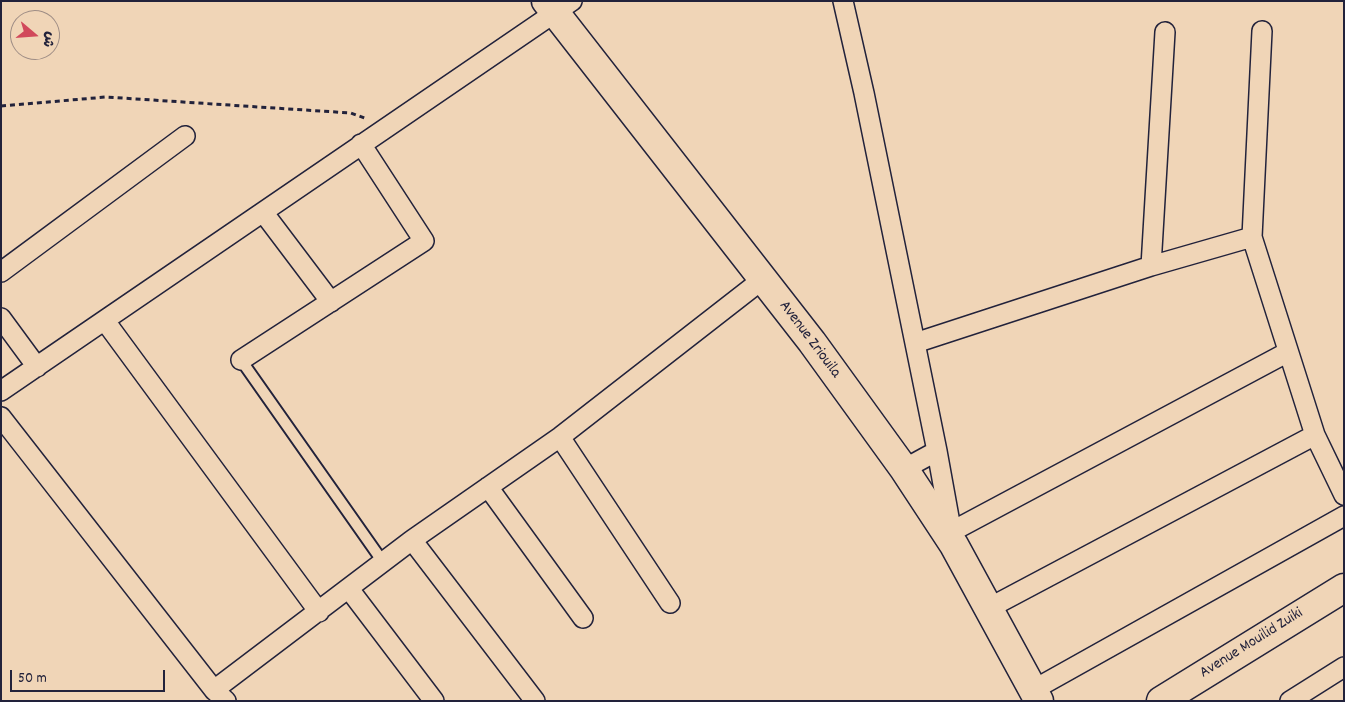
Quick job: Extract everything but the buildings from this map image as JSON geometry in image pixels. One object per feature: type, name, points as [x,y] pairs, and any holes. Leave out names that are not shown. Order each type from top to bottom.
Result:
[{"type":"street","points":[[843,1],[866,103],[937,451],[951,537],[1288,352]]},
{"type":"street","points":[[1,391],[386,127],[557,5]]},
{"type":"street","name":"Avenue Zriouila","points":[[557,5],[812,342],[904,469],[951,537],[1036,695]]},
{"type":"street","points":[[1262,31],[1252,237],[1315,435],[1344,495]]},
{"type":"street","points":[[1152,266],[1165,32]]},
{"type":"street","points":[[1,272],[185,136]]},
{"type":"street","points":[[241,360],[424,241],[361,144]]},
{"type":"street","points":[[263,212],[331,302]]},
{"type":"street","points":[[915,343],[1152,266],[1252,237]]},
{"type":"street","points":[[1,418],[220,696],[319,612],[383,562],[488,486],[560,437],[763,279]]},
{"type":"street","points":[[1,318],[37,367]]},
{"type":"street","points":[[105,321],[319,612]]},
{"type":"street","points":[[989,608],[1315,435]]},
{"type":"street","points":[[560,437],[670,603]]},
{"type":"street","points":[[904,469],[937,451]]},
{"type":"street","points":[[488,486],[583,618]]},
{"type":"street","points":[[1036,695],[1344,516]]},
{"type":"street","points":[[412,540],[535,701]]},
{"type":"street","name":"Avenue Mouilid Zuiki","points":[[1161,701],[1344,588]]},
{"type":"street","points":[[349,589],[434,701]]},
{"type":"street","points":[[1290,701],[1344,667]]},
{"type":"lane","points":[[241,360],[383,562]]},
{"type":"path","points":[[1,106],[106,97],[351,113],[386,127]]}]
